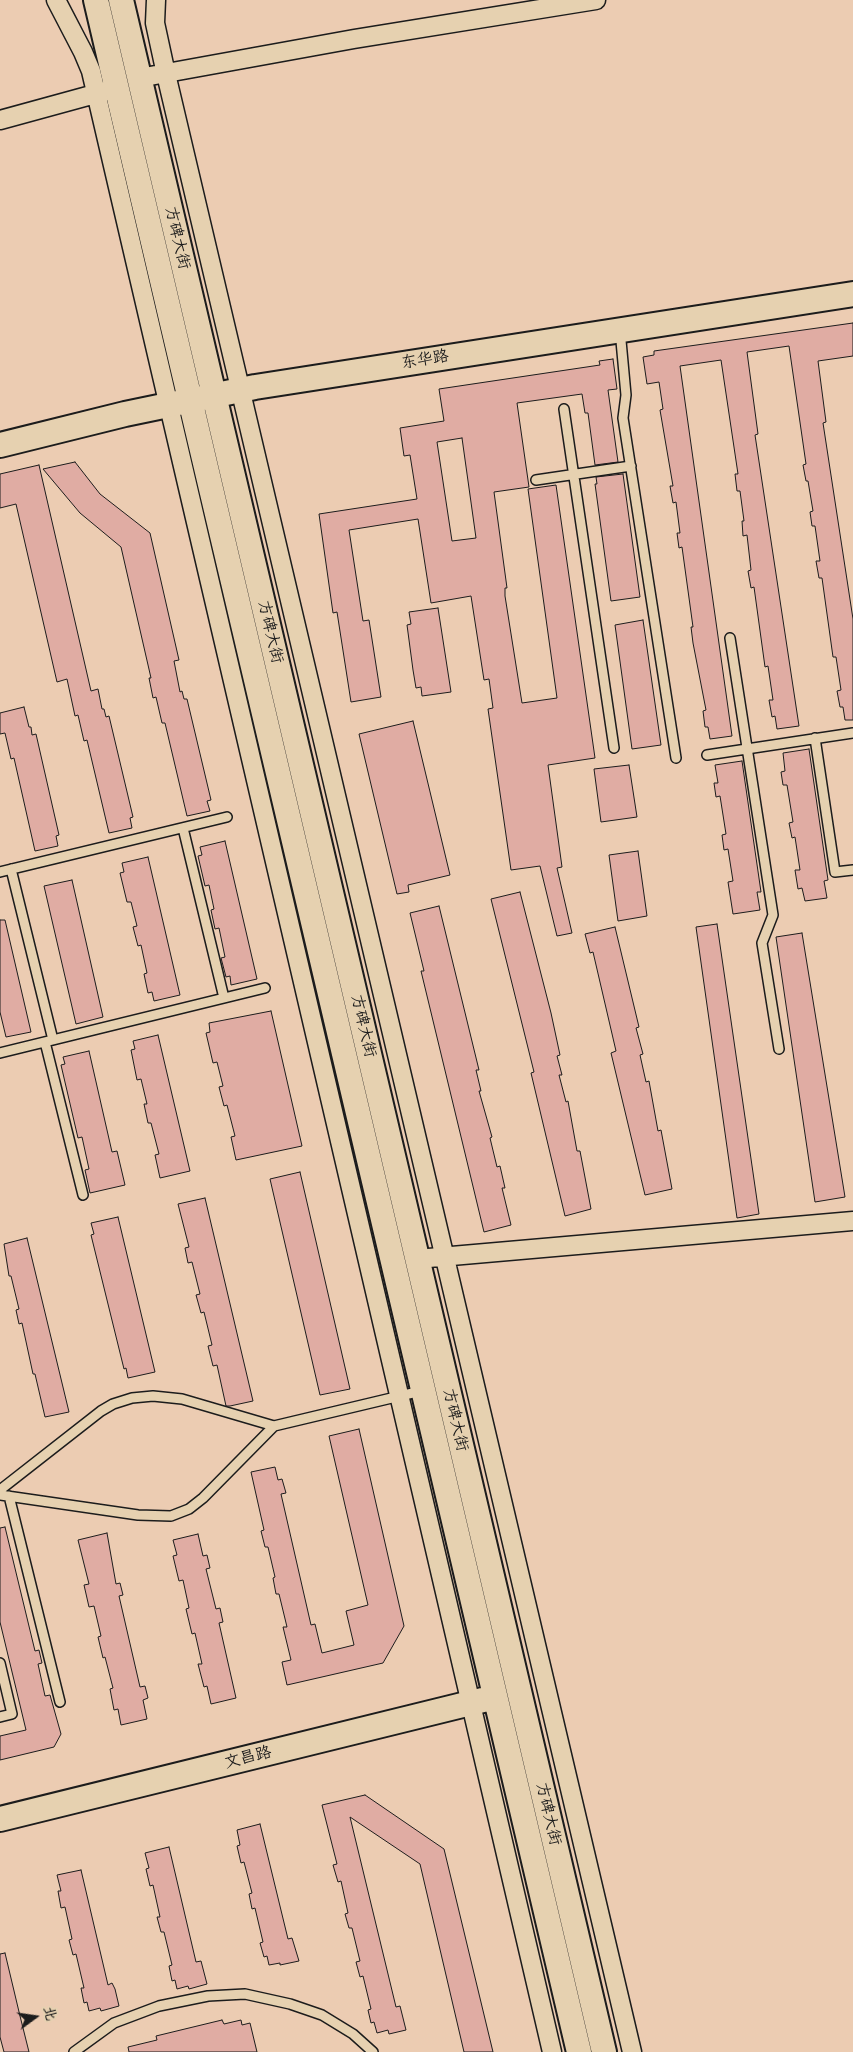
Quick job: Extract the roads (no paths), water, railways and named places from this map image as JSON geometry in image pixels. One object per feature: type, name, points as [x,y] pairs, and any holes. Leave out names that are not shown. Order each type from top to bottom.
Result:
[{"type":"main road","name":"方碑大街","points":[[96,0],[106,91],[179,403],[423,1391],[579,2052]]},
{"type":"main road","name":"方碑大街","points":[[121,0],[604,2052]]},
{"type":"main road","name":"东华路","points":[[0,445],[240,390],[853,294]]},
{"type":"main road","name":"文昌路","points":[[0,1819],[495,1697]]},
{"type":"street","points":[[0,120],[106,91],[56,0]]},
{"type":"street","points":[[156,0],[155,23],[166,74],[632,2052]]},
{"type":"street","points":[[139,78],[354,39],[596,0]]},
{"type":"street","points":[[179,403],[399,1396],[552,2052]]},
{"type":"street","points":[[417,1259],[853,1221]]},
{"type":"lane","points":[[620,330],[626,395],[624,418],[676,758]]},
{"type":"lane","points":[[564,409],[614,748]]},
{"type":"lane","points":[[536,480],[631,466]]},
{"type":"lane","points":[[730,638],[773,915],[762,943],[779,1049]]},
{"type":"lane","points":[[706,755],[853,732]]},
{"type":"lane","points":[[815,738],[835,872],[853,870]]},
{"type":"lane","points":[[0,872],[227,817]]},
{"type":"lane","points":[[183,828],[224,998]]},
{"type":"lane","points":[[11,870],[83,1195]]},
{"type":"lane","points":[[0,1053],[265,988]]},
{"type":"lane","points":[[0,1490],[101,1411],[113,1404],[132,1398],[153,1396],[182,1399],[274,1426],[423,1391]]},
{"type":"lane","points":[[60,1702],[5,1495],[138,1516],[171,1516],[189,1509],[203,1498],[274,1426]]},
{"type":"lane","points":[[0,1663],[12,1714],[0,1717]]},
{"type":"lane","points":[[74,2052],[114,2024],[159,2006],[208,1996],[246,1994],[290,2004],[322,2015],[352,2034],[373,2052]]}]
